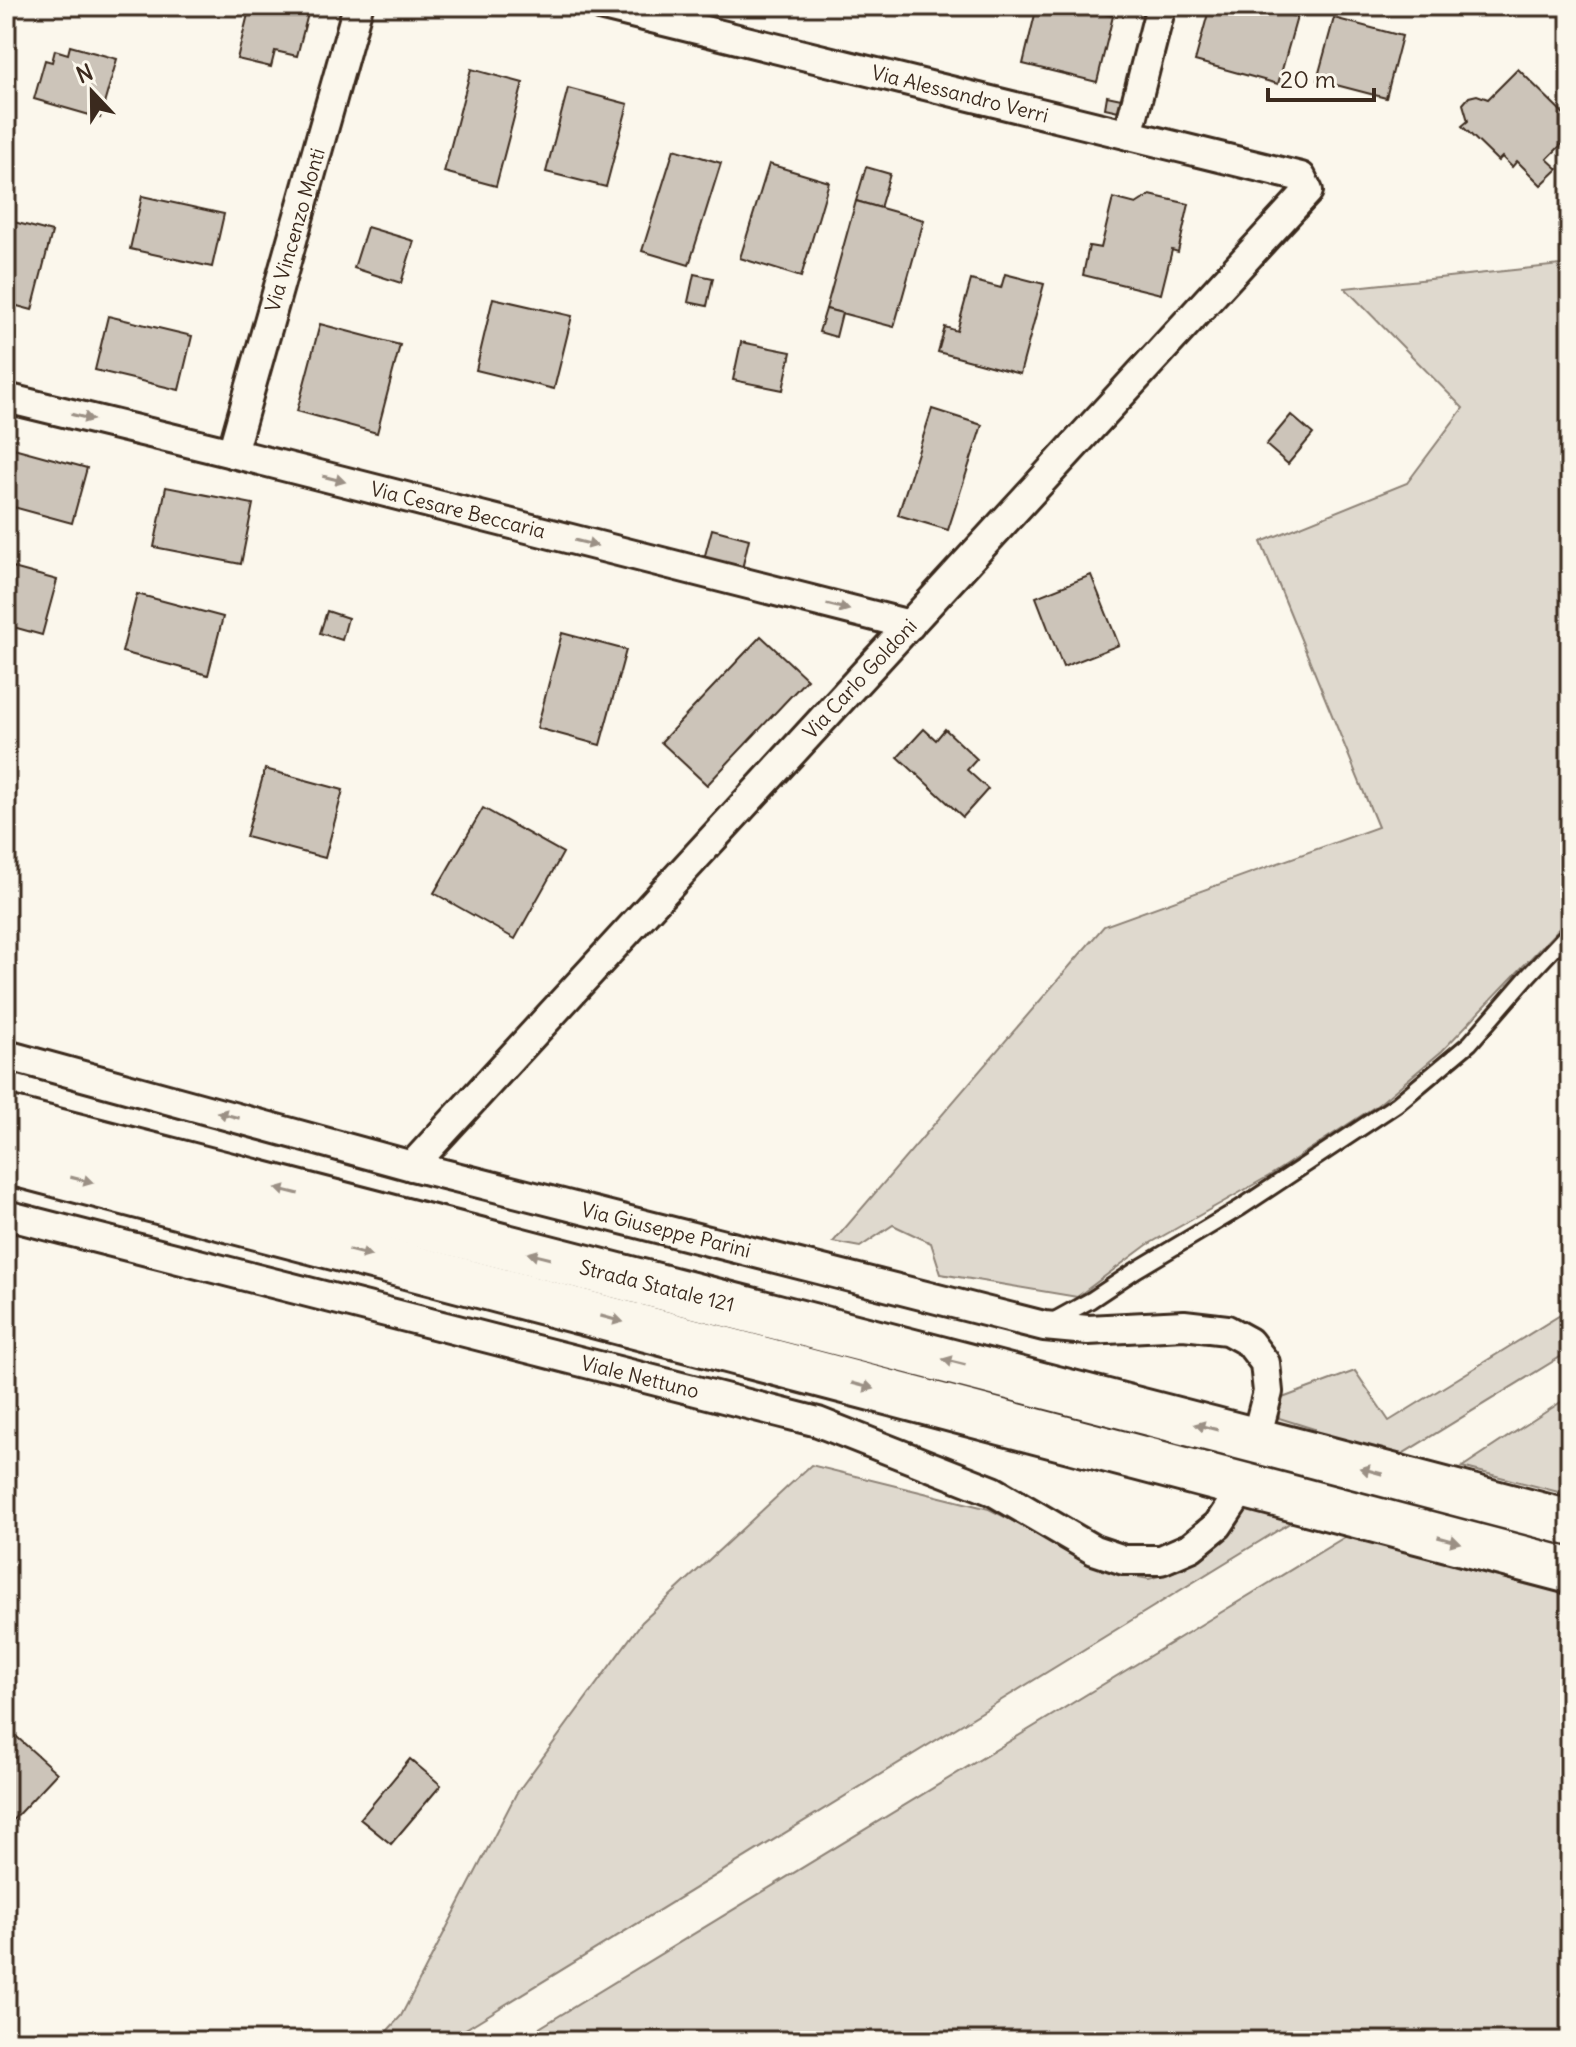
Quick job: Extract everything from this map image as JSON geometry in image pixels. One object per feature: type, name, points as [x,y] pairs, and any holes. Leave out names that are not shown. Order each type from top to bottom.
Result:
[{"type":"main road","name":"Strada Statale 121","points":[[6,1118],[1570,1523]]},
{"type":"main road","points":[[6,1161],[1570,1571]]},
{"type":"street","name":"Via Vincenzo Monti","points":[[232,453],[358,6]]},
{"type":"street","name":"Via Alessandro Verri","points":[[603,6],[673,15],[1128,135],[1301,177],[1308,191]]},
{"type":"street","points":[[1128,135],[1161,6]]},
{"type":"street","name":"Via Carlo Goldoni","points":[[412,1166],[1308,191]]},
{"type":"street","name":"Via Cesare Beccaria","points":[[6,398],[910,625]]},
{"type":"street","name":"Via Giuseppe Parini","points":[[6,1055],[412,1166],[1044,1326],[1088,1330],[1184,1325],[1227,1330],[1249,1342],[1265,1363],[1268,1392],[1261,1419]]},
{"type":"street","name":"Viale Nettuno","points":[[6,1215],[818,1422],[993,1491],[1094,1550],[1124,1560],[1161,1560],[1191,1547],[1218,1525],[1234,1501]]},
{"type":"lane","points":[[1044,1326],[1240,1208],[1397,1104],[1470,1043],[1570,931]]},
{"type":"shaded area","points":[[1570,264],[1570,917],[1442,1051],[1379,1104],[1269,1176],[1147,1245],[1077,1297],[941,1274],[931,1243],[893,1225],[860,1247],[833,1242],[1104,926],[1378,827],[1261,542],[1407,483],[1463,408],[1345,288]]},
{"type":"shaded area","points":[[1570,1309],[1570,1351],[446,2041],[378,2041],[401,2016],[516,1794],[642,1622],[811,1465],[989,1509],[1116,1573],[1149,1579],[1185,1568],[1228,1534],[1247,1509],[1284,1520],[1314,1429],[1279,1418],[1277,1400],[1355,1371],[1389,1421]]},
{"type":"shaded area","points":[[1570,1396],[1570,1495],[1462,1467]]},
{"type":"shaded area","points":[[1348,1535],[1570,1594],[1570,2041],[518,2041]]},
{"type":"building","points":[[106,6],[139,6],[137,15]]},
{"type":"building","points":[[250,6],[310,6],[297,56],[275,51],[271,67],[237,59]]},
{"type":"building","points":[[1037,6],[1070,6],[1113,16],[1097,82],[1023,64]]},
{"type":"building","points":[[1210,6],[1258,6],[1297,17],[1278,84],[1195,61]]},
{"type":"building","points":[[1334,18],[1402,36],[1386,98],[1317,80]]},
{"type":"building","points":[[70,46],[117,59],[100,118],[34,99],[45,60],[52,62],[55,50],[68,54]]},
{"type":"building","points":[[471,69],[523,83],[496,186],[444,172]]},
{"type":"building","points":[[1518,69],[1570,120],[1570,136],[1547,159],[1558,169],[1541,185],[1517,161],[1512,167],[1502,157],[1498,161],[1462,126],[1468,121],[1463,104],[1469,97],[1477,95],[1488,99]]},
{"type":"building","points":[[568,88],[628,104],[606,187],[546,172]]},
{"type":"building","points":[[1107,96],[1126,100],[1123,112],[1105,108]]},
{"type":"building","points":[[674,149],[721,163],[689,265],[642,251]]},
{"type":"building","points":[[769,164],[829,182],[801,277],[740,258]]},
{"type":"building","points":[[866,167],[890,174],[880,208],[856,201]]},
{"type":"building","points":[[1150,195],[1189,204],[1178,252],[1172,250],[1161,294],[1083,275],[1089,246],[1101,248],[1113,198],[1136,204]]},
{"type":"building","points":[[142,196],[224,214],[212,267],[130,249]]},
{"type":"building","points":[[856,201],[924,220],[894,327],[826,309]]},
{"type":"building","points":[[6,220],[52,232],[32,310],[6,303]]},
{"type":"building","points":[[367,227],[414,241],[401,283],[354,268]]},
{"type":"building","points":[[694,274],[713,278],[707,306],[688,302]]},
{"type":"building","points":[[1005,274],[1044,284],[1020,374],[938,352],[945,327],[957,331],[971,280],[1001,288]]},
{"type":"building","points":[[493,298],[572,316],[554,389],[476,370]]},
{"type":"building","points":[[826,309],[842,313],[836,337],[819,332]]},
{"type":"building","points":[[108,316],[192,336],[179,390],[95,370]]},
{"type":"building","points":[[320,324],[400,345],[377,433],[297,411]]},
{"type":"building","points":[[741,342],[791,352],[783,390],[733,380]]},
{"type":"building","points":[[932,409],[982,425],[948,530],[898,515]]},
{"type":"building","points":[[1291,415],[1313,434],[1288,464],[1266,445]]},
{"type":"building","points":[[6,446],[87,468],[72,523],[6,505]]},
{"type":"building","points":[[166,487],[253,504],[241,564],[154,547]]},
{"type":"building","points":[[712,529],[749,539],[742,569],[704,559]]},
{"type":"building","points":[[6,566],[57,580],[42,635],[6,625]]},
{"type":"building","points":[[1091,575],[1119,645],[1063,667],[1036,597]]},
{"type":"building","points":[[137,594],[223,617],[208,675],[122,652]]},
{"type":"building","points":[[327,611],[348,618],[342,640],[320,633]]},
{"type":"building","points":[[562,633],[626,650],[600,745],[537,728]]},
{"type":"building","points":[[761,636],[807,679],[707,785],[661,742]]},
{"type":"building","points":[[924,729],[936,740],[945,729],[977,759],[967,770],[988,789],[963,817],[898,757]]},
{"type":"building","points":[[265,769],[343,790],[325,858],[246,837]]},
{"type":"building","points":[[483,808],[563,853],[515,939],[434,893]]},
{"type":"building","points":[[8,1729],[57,1773],[10,1823],[6,1819]]},
{"type":"building","points":[[410,1759],[441,1785],[391,1844],[360,1819]]}]
